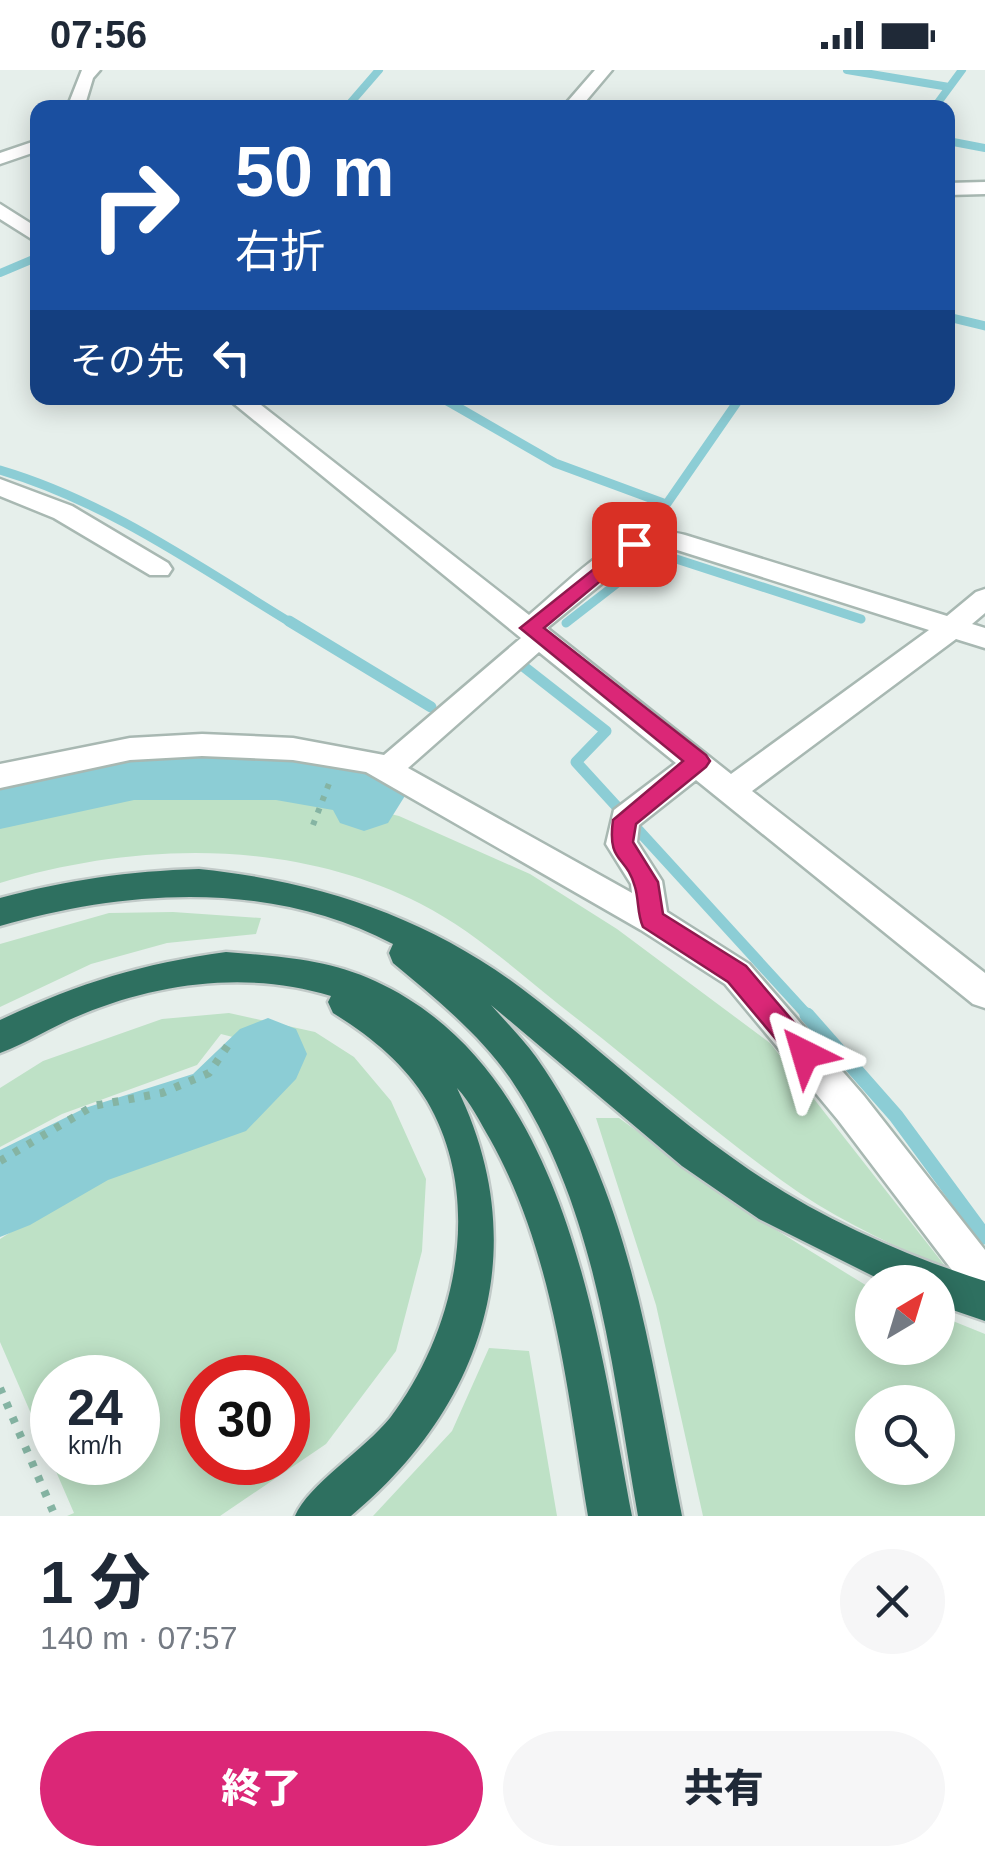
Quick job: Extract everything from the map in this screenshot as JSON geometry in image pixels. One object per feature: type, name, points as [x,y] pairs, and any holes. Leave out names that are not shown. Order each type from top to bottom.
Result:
[{"type":"highway","points":[[0,912],[64,894],[168,880],[220,883],[323,901],[368,917],[443,955],[504,995],[721,1172],[770,1205],[887,1265]]},
{"type":"highway","points":[[220,883],[311,908],[396,947],[465,999],[526,1069],[553,1110],[594,1207],[660,1516]]},
{"type":"highway","points":[[0,1037],[74,1001],[117,986],[197,969],[275,967],[311,971],[348,984],[388,1005],[430,1036],[465,1070],[523,1162],[545,1220],[579,1352],[610,1516]]},
{"type":"highway","points":[[197,969],[236,970],[296,982],[345,1002],[376,1022],[407,1048],[432,1079],[452,1113],[468,1156],[476,1199],[477,1243],[471,1290],[456,1339],[435,1386],[408,1430],[368,1474],[317,1516]]},
{"type":"highway","points":[[955,1291],[985,1301]]},
{"type":"street","points":[[78,100],[85,76],[92,70]]},
{"type":"street","points":[[577,100],[604,70]]},
{"type":"street","points":[[0,159],[30,147]]},
{"type":"street","points":[[955,190],[985,188]]},
{"type":"street","points":[[0,210],[30,232]]},
{"type":"street","points":[[247,405],[734,789],[985,993]]},
{"type":"street","points":[[0,487],[63,512],[159,569]]},
{"type":"street","points":[[386,770],[634,544],[654,539],[676,541],[985,638]]},
{"type":"street","points":[[734,789],[950,629],[985,598]]},
{"type":"street","points":[[0,776],[130,749],[202,745],[293,750],[372,762],[652,920],[737,974],[850,1108],[985,1281]]},
{"type":"street","points":[[652,920],[646,882],[622,844],[630,816],[698,761]]},
{"type":"path","points":[[314,826],[324,796]]},
{"type":"path","points":[[0,1161],[93,1106],[162,1093],[208,1072],[233,1038]]},
{"type":"path","points":[[0,1388],[55,1516]]},
{"type":"green space","points":[[261,788],[311,795],[399,816],[530,874],[617,929],[770,1043],[944,1265],[937,1265],[855,1225],[801,1194],[716,1131],[483,943],[421,904],[371,882],[320,867],[213,853],[105,860],[0,883],[0,821],[66,806],[193,790]]},
{"type":"green space","points":[[173,912],[261,918],[256,934],[167,943],[91,964],[0,1007],[0,944],[109,913]]},
{"type":"green space","points":[[229,1013],[315,1032],[354,1057],[391,1101],[426,1179],[422,1251],[396,1351],[326,1444],[310,1455],[310,1355],[180,1355],[180,1485],[266,1485],[220,1516],[67,1516],[74,1513],[62,1485],[160,1485],[160,1355],[30,1355],[30,1411],[0,1342],[0,1239],[124,1160],[177,1152],[242,1123],[269,1098],[294,1053],[221,1034],[197,1065],[62,1114],[0,1147],[0,1088],[43,1061],[162,1019]]},
{"type":"green space","points":[[596,1118],[619,1118],[760,1220],[855,1279],[855,1365],[955,1365],[955,1322],[985,1334],[985,1516],[703,1516],[656,1305]]},
{"type":"green space","points":[[489,1348],[529,1351],[557,1516],[373,1516],[452,1431]]},
{"type":"waterway","points":[[353,100],[379,70]]},
{"type":"waterway","points":[[847,70],[949,87]]},
{"type":"waterway","points":[[940,100],[962,70]]},
{"type":"waterway","points":[[955,142],[985,148]]},
{"type":"waterway","points":[[0,273],[30,260]]},
{"type":"waterway","points":[[955,319],[985,326]]},
{"type":"waterway","points":[[454,405],[555,463],[666,504]]},
{"type":"waterway","points":[[651,547],[650,528],[735,405]]},
{"type":"waterway","points":[[0,470],[115,517],[293,624]]},
{"type":"waterway","points":[[566,623],[651,557],[667,556],[861,619]]},
{"type":"waterway","points":[[289,621],[431,707]]},
{"type":"waterway","points":[[514,659],[606,731],[576,762],[809,1017]]},
{"type":"waterway","points":[[0,802],[134,774],[276,774],[374,791],[364,804]]},
{"type":"waterway","points":[[374,791],[384,781]]},
{"type":"waterway","points":[[807,1015],[896,1116],[985,1237]]},
{"type":"waterway","points":[[0,1196],[85,1148],[218,1104],[268,1054]]},
{"type":"route","points":[[634,544],[530,628],[698,761],[624,820],[622,844],[646,882],[652,920],[737,974],[805,1054]]}]
